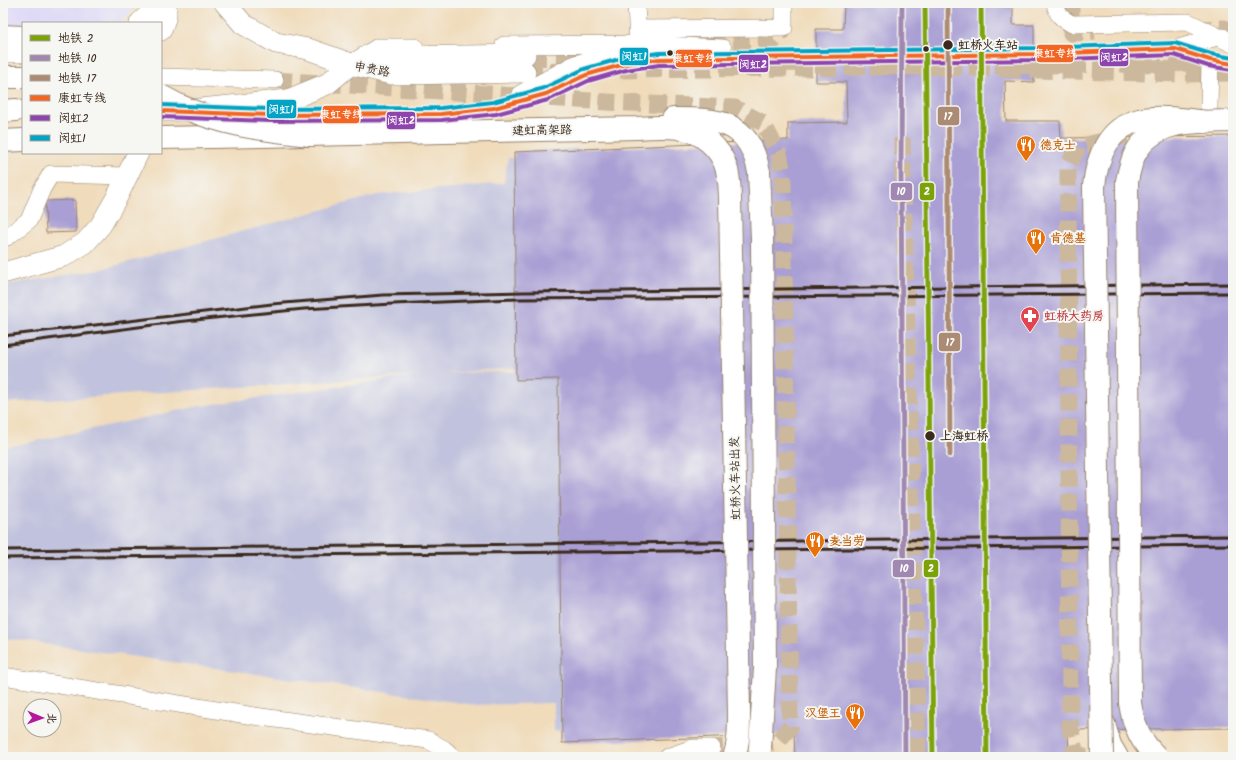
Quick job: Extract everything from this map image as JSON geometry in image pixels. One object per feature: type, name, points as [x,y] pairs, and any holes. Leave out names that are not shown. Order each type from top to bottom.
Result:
[{"type":"highway","points":[[3,36],[22,37]]},
{"type":"highway","points":[[3,77],[22,76]]},
{"type":"highway","points":[[162,96],[196,113],[216,120],[255,129],[310,135]]},
{"type":"highway","points":[[1102,757],[1094,186],[1096,169],[1100,155],[1108,142],[1116,133],[1139,120],[1208,115],[1233,121]]},
{"type":"highway","points":[[1157,757],[1151,752],[1136,730],[1130,703],[1127,181],[1131,164],[1136,152],[1145,140],[1156,131],[1168,126],[1208,115]]},
{"type":"highway","points":[[638,128],[662,120],[710,120],[726,124],[744,136],[749,143],[757,162],[760,183],[762,238],[765,668],[760,757]]},
{"type":"highway","name":"建虹高架路","points":[[310,135],[678,128],[690,130],[701,135],[710,142],[716,150],[726,168],[730,198]]},
{"type":"highway","points":[[162,138],[310,135]]},
{"type":"highway","points":[[3,140],[22,140]]},
{"type":"highway","name":"虹桥火车站出发","points":[[730,198],[739,712],[738,735],[734,757]]},
{"type":"highway","points":[[1101,711],[1110,745],[1116,757]]},
{"type":"main road","points":[[141,22],[148,16],[154,3]]},
{"type":"main road","points":[[162,27],[166,16],[166,3]]},
{"type":"main road","points":[[225,3],[243,24],[276,43],[308,49],[351,64]]},
{"type":"main road","points":[[3,52],[22,52]]},
{"type":"main road","name":"申贵路","points":[[162,111],[181,111],[288,100],[327,84],[351,64],[391,74],[525,63]]},
{"type":"main road","points":[[3,273],[64,256],[85,243],[101,225],[138,154]]},
{"type":"street","points":[[494,108],[575,64],[634,48],[637,36],[636,3]]},
{"type":"street","points":[[351,64],[378,47],[784,28],[784,3]]},
{"type":"street","points":[[1056,3],[1056,12],[1061,18],[1072,24],[1188,22],[1225,37],[1233,44]]},
{"type":"street","name":"申贵路","points":[[181,111],[270,115],[441,114],[494,108],[546,94],[586,75],[625,64],[659,59],[805,57],[717,48],[637,36]]},
{"type":"street","points":[[1039,54],[1175,49],[1225,37]]},
{"type":"street","points":[[1175,49],[1210,60],[1233,64]]},
{"type":"street","points":[[1208,115],[1210,60]]},
{"type":"street","points":[[162,77],[274,80]]},
{"type":"street","points":[[162,83],[212,78]]},
{"type":"street","points":[[3,85],[22,86]]},
{"type":"street","points":[[3,237],[7,237],[29,220],[42,189],[51,174],[127,176]]},
{"type":"street","points":[[3,676],[254,716],[428,740],[444,749],[453,757]]},
{"type":"street","points":[[1149,736],[1151,757]]},
{"type":"street","points":[[667,757],[693,748],[704,754]]},
{"type":"shaded area","points":[[3,3],[137,3],[125,19],[120,22],[22,22],[22,26],[3,26]]},
{"type":"shaded area","points":[[1233,144],[518,368],[439,373],[1233,359],[1233,726],[554,731],[554,703],[475,705],[3,638],[3,448],[200,406],[420,375],[3,403],[3,285],[99,270],[377,195],[504,183],[508,158]]},
{"type":"building","points":[[844,3],[1013,3],[1013,25],[1034,25],[1034,82],[1005,81],[1006,121],[1060,121],[1061,138],[1233,136],[1233,728],[1068,730],[1069,757],[795,757],[794,734],[562,743],[558,379],[516,380],[514,152],[788,140],[788,123],[847,122],[846,82],[816,82],[816,29],[843,29]]},
{"type":"building","points":[[75,200],[76,232],[46,233],[45,201]]},
{"type":"tunnel","points":[[1071,3],[1071,33],[1095,32]]},
{"type":"tunnel","points":[[708,46],[774,41],[781,33],[781,16]]},
{"type":"tunnel","points":[[1195,29],[1224,28],[1233,31]]},
{"type":"tunnel","points":[[525,55],[600,57]]},
{"type":"tunnel","points":[[783,61],[1182,72],[1233,71]]},
{"type":"tunnel","points":[[620,70],[1215,63]]},
{"type":"tunnel","points":[[525,72],[567,71]]},
{"type":"tunnel","points":[[275,80],[607,102],[735,108],[763,123],[779,154],[783,173],[790,727],[777,742],[712,748]]},
{"type":"tunnel","points":[[1083,757],[1075,751],[1070,726],[1068,166],[1078,147],[1128,135],[1159,134]]},
{"type":"tunnel","points":[[902,138],[918,757]]},
{"type":"railway","points":[[3,336],[272,304],[383,295],[1233,284]]},
{"type":"railway","points":[[3,345],[176,322],[304,309],[393,304],[518,299],[1233,293]]},
{"type":"railway","points":[[3,550],[1233,536]]},
{"type":"railway","points":[[3,558],[1233,545]]},
{"type":"metro line","name":"10","points":[[902,3],[901,173],[905,757]]},
{"type":"metro line","name":"2","points":[[925,3],[933,757]]},
{"type":"metro line","name":"17","points":[[948,3],[950,455]]},
{"type":"metro line","name":"2","points":[[981,3],[987,757]]},
{"type":"transit line","name":"闵虹1","points":[[162,105],[270,109],[441,108],[493,102],[544,88],[584,69],[623,58],[659,53],[1039,48],[1175,43],[1211,54],[1233,58]]},
{"type":"transit line","name":"康虹专线","points":[[162,111],[270,115],[441,114],[494,108],[546,94],[586,75],[625,64],[659,59],[1039,54],[1175,49],[1210,60],[1233,64]]},
{"type":"transit line","name":"闵虹2","points":[[162,117],[270,121],[442,120],[496,114],[548,100],[588,81],[626,70],[659,65],[1039,60],[1174,55],[1208,66],[1232,70]]},
{"type":"place","name":"虹桥火车站","points":[[948,45]]},
{"type":"place","name":"德克士","points":[[1026,162]]},
{"type":"place","name":"肯德基","points":[[1036,255]]},
{"type":"place","name":"虹桥大药房","points":[[1030,333]]},
{"type":"place","name":"上海虹桥","points":[[930,436]]},
{"type":"place","name":"麦当劳","points":[[815,558]]},
{"type":"place","name":"汉堡王","points":[[855,730]]}]
